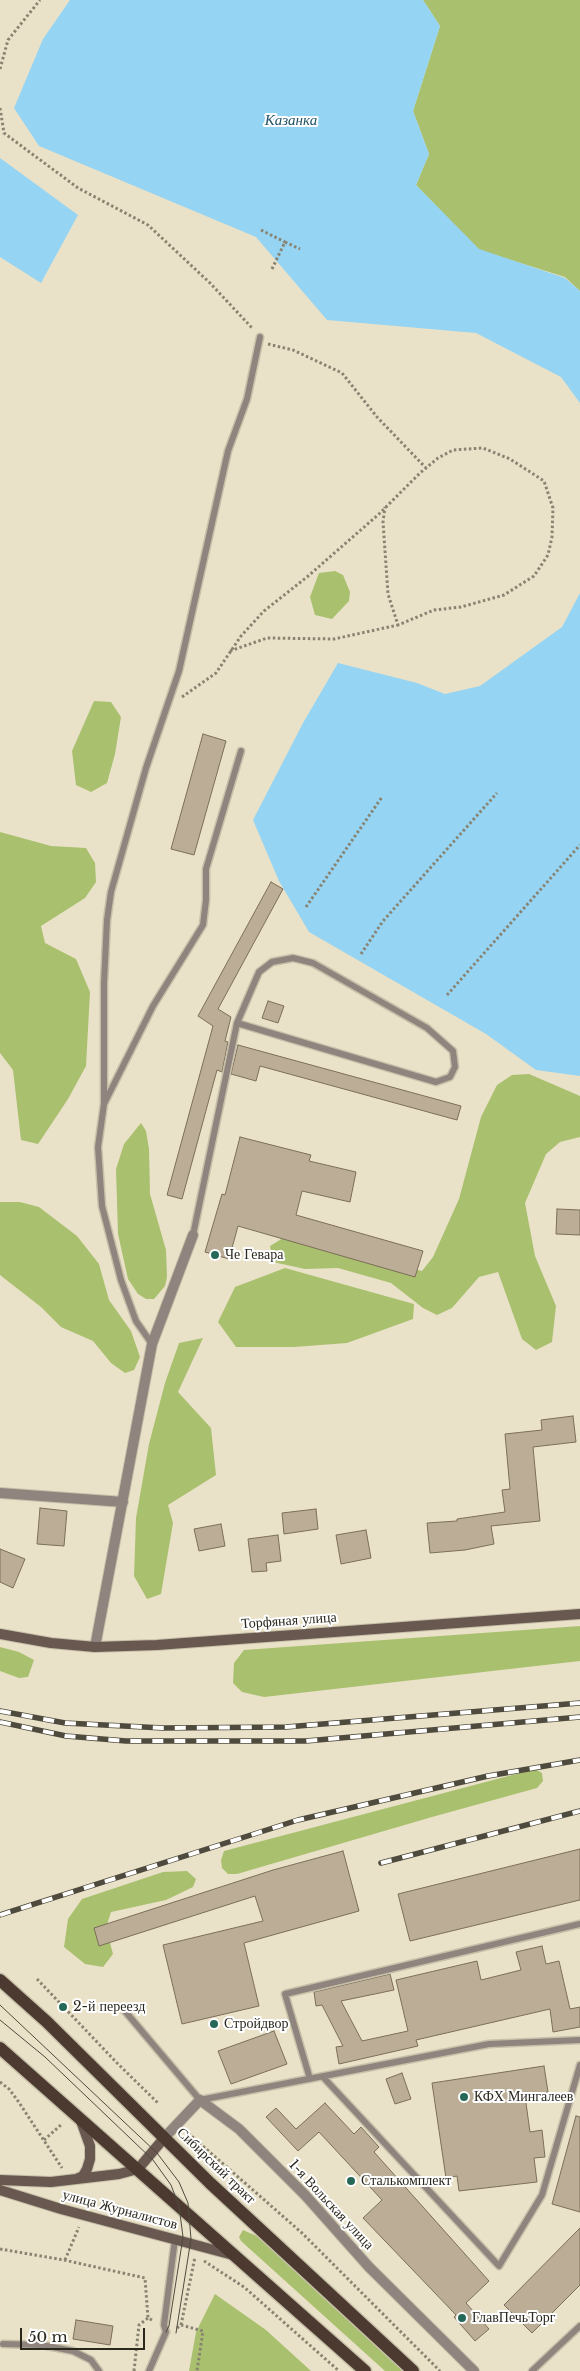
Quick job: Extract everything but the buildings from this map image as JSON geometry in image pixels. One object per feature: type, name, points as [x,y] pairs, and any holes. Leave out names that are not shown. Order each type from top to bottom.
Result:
[{"type":"main road","name":"Сибирский тракт","points":[[0,1980],[48,2022],[104,2080],[165,2136],[210,2183],[413,2371]]},
{"type":"main road","points":[[0,2048],[365,2371]]},
{"type":"street","points":[[95,1647],[152,1344],[193,1235]]},
{"type":"street","points":[[0,1493],[123,1502]]},
{"type":"street","name":"Торфяная улица","points":[[0,1634],[51,1643],[95,1647],[166,1644],[580,1614]]},
{"type":"street","points":[[0,2180],[51,2182],[112,2175],[138,2169],[165,2136],[200,2100]]},
{"type":"street","name":"1-я Вольская улица","points":[[200,2100],[239,2129],[305,2195],[369,2267],[474,2371]]},
{"type":"street","points":[[73,2180],[83,2176],[90,2159],[90,2146],[80,2118]]},
{"type":"street","name":"улица Журналистов","points":[[0,2190],[61,2210],[233,2255]]},
{"type":"lane","points":[[152,1344],[133,1312],[121,1280],[102,1206],[98,1147],[104,1104],[106,920],[111,892],[165,709],[179,671],[228,451],[247,399],[260,337]]},
{"type":"lane","points":[[104,1104],[153,1006],[203,925],[206,900],[206,869],[240,751]]},
{"type":"lane","points":[[193,1235],[237,1022],[259,972],[272,962],[293,958],[313,963],[427,1028],[453,1052],[455,1067],[450,1076],[436,1082],[237,1022]]},
{"type":"lane","points":[[310,2079],[284,1994],[580,1924]]},
{"type":"lane","points":[[124,2010],[200,2100],[489,2044],[580,2040]]},
{"type":"lane","points":[[323,2077],[499,2266],[542,2195],[580,2065]]},
{"type":"lane","points":[[149,2371],[166,2332],[164,2325],[175,2239]]},
{"type":"lane","points":[[532,2371],[580,2326]]},
{"type":"lane","points":[[3,2344],[42,2345],[73,2351],[91,2360],[99,2371]]},
{"type":"path","points":[[0,69],[8,40],[40,0]]},
{"type":"path","points":[[0,108],[4,132],[78,188],[148,225],[210,283],[260,337],[270,345],[293,350],[342,373],[377,417],[426,468]]},
{"type":"path","points":[[261,230],[300,249]]},
{"type":"path","points":[[272,269],[285,242]]},
{"type":"path","points":[[165,709],[216,673],[230,651],[241,636],[264,610],[307,577],[386,507],[426,468],[453,450],[483,448],[510,459],[544,481],[553,508],[552,537],[548,555],[534,576],[504,595],[461,607],[434,610],[398,625],[334,639],[267,638],[230,651]]},
{"type":"path","points":[[386,507],[383,522],[388,594],[398,625]]},
{"type":"path","points":[[361,954],[383,921],[497,793]]},
{"type":"path","points":[[306,907],[382,797]]},
{"type":"path","points":[[447,995],[580,845]]},
{"type":"path","points":[[37,1979],[117,2063],[160,2104]]},
{"type":"path","points":[[0,2082],[9,2088],[73,2180]]},
{"type":"path","points":[[44,2140],[62,2124]]},
{"type":"path","points":[[188,2133],[302,2233],[440,2371]]},
{"type":"path","points":[[0,2249],[64,2260],[145,2278],[148,2318]]},
{"type":"path","points":[[180,2325],[195,2256],[244,2287],[339,2371]]},
{"type":"path","points":[[148,2318],[164,2325],[177,2328],[180,2325],[203,2331],[197,2371]]},
{"type":"path","points":[[134,2371],[139,2325],[148,2318]]},
{"type":"green space","points":[[423,0],[580,0],[580,291],[565,277],[479,250],[416,185],[429,154],[413,111],[440,26]]},
{"type":"green space","points":[[335,571],[343,575],[350,592],[349,601],[332,619],[315,615],[310,597],[319,573]]},
{"type":"green space","points":[[94,701],[111,702],[121,717],[115,754],[107,783],[91,792],[76,785],[72,751]]},
{"type":"green space","points":[[0,832],[51,846],[86,848],[95,863],[96,882],[85,898],[41,926],[45,943],[76,959],[90,992],[86,1066],[68,1099],[38,1144],[21,1140],[13,1070],[0,1053]]},
{"type":"green space","points":[[529,1074],[580,1096],[580,1137],[560,1142],[546,1154],[525,1203],[535,1256],[556,1306],[552,1342],[536,1350],[522,1339],[498,1272],[479,1277],[452,1308],[437,1315],[423,1308],[391,1283],[338,1268],[305,1269],[273,1262],[270,1246],[283,1238],[422,1271],[433,1257],[459,1199],[481,1117],[497,1085],[512,1075]]},
{"type":"green space","points":[[141,1123],[146,1131],[149,1149],[150,1194],[166,1250],[167,1277],[165,1286],[154,1299],[146,1299],[138,1294],[128,1279],[118,1234],[116,1169],[124,1144]]},
{"type":"green space","points":[[0,1202],[20,1202],[39,1207],[77,1236],[99,1264],[109,1300],[131,1331],[140,1357],[134,1370],[125,1373],[111,1363],[93,1341],[61,1327],[41,1307],[0,1275]]},
{"type":"green space","points":[[285,1268],[414,1304],[413,1319],[347,1343],[294,1347],[236,1347],[218,1322],[235,1287]]},
{"type":"green space","points":[[203,1338],[178,1392],[211,1428],[216,1475],[168,1505],[173,1523],[161,1594],[147,1599],[134,1576],[136,1518],[149,1444],[165,1383],[179,1343]]},
{"type":"green space","points":[[580,1626],[580,1661],[264,1697],[242,1692],[233,1683],[234,1663],[244,1650]]},
{"type":"green space","points":[[0,1647],[19,1652],[34,1660],[28,1677],[19,1678],[0,1671]]},
{"type":"green space","points":[[535,1769],[542,1773],[543,1781],[537,1788],[237,1874],[228,1874],[222,1868],[221,1860],[224,1851]]},
{"type":"green space","points":[[187,1871],[196,1879],[193,1887],[166,1900],[111,1912],[106,1928],[113,1954],[103,1967],[85,1964],[64,1947],[68,1919],[82,1899],[163,1872]]},
{"type":"green space","points":[[243,2230],[259,2237],[403,2371],[385,2371],[241,2241],[239,2237]]},
{"type":"green space","points":[[215,2294],[266,2330],[311,2371],[189,2371],[196,2332]]},
{"type":"water","name":"Казанка","points":[[70,0],[423,0],[440,26],[413,111],[429,154],[416,185],[479,249],[565,278],[580,291],[580,403],[561,377],[476,333],[327,320],[256,237],[39,146],[14,108],[43,39]]},
{"type":"water","points":[[0,158],[78,215],[41,283],[0,257]]},
{"type":"water","points":[[580,593],[580,1076],[536,1070],[486,1034],[309,932],[279,881],[253,820],[303,723],[338,663],[417,683],[445,694],[480,686],[562,627]]},
{"type":"tram line","points":[[0,2005],[157,2153],[179,2182],[188,2203],[191,2239],[176,2333]]},
{"type":"tram line","points":[[0,2020],[45,2057],[153,2160],[171,2185],[179,2206],[183,2237],[169,2326],[166,2332]]},
{"type":"railway","points":[[0,1711],[65,1723],[163,1728],[286,1727],[580,1703]]},
{"type":"railway","points":[[0,1722],[66,1736],[126,1741],[306,1741],[580,1717]]},
{"type":"railway","points":[[0,1915],[298,1820],[488,1776],[580,1760]]},
{"type":"railway","points":[[381,1863],[580,1811]]},
{"type":"place","name":"Че Гевара","points":[[215,1255]]},
{"type":"place","name":"2-й переезд","points":[[63,2007]]},
{"type":"place","name":"Стройдвор","points":[[214,2024]]},
{"type":"place","name":"КФХ Мингалеев","points":[[464,2097]]},
{"type":"place","name":"Сталькомплект","points":[[351,2181]]},
{"type":"place","name":"ГлавПечьТорг","points":[[462,2318]]}]
